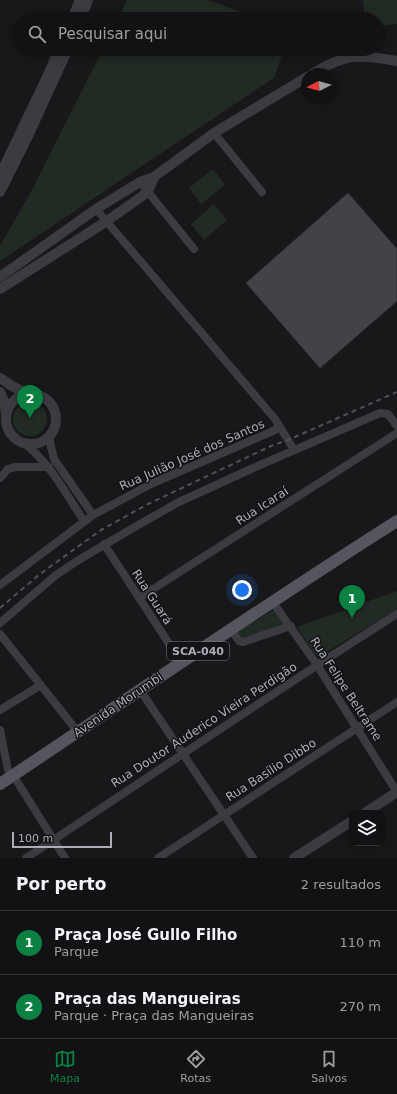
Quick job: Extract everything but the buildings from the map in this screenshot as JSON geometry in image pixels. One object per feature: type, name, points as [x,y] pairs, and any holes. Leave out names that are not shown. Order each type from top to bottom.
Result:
[{"type":"main road","name":"Avenida Morumbi","points":[[0,784],[272,601],[397,521]]},
{"type":"street","points":[[75,12],[80,0]]},
{"type":"street","points":[[84,12],[88,0]]},
{"type":"street","points":[[0,175],[57,56]]},
{"type":"street","points":[[0,192],[30,134],[65,56]]},
{"type":"street","points":[[322,68],[330,63],[350,56],[397,61]]},
{"type":"street","points":[[0,277],[96,209],[140,182],[154,177],[214,134],[301,81]]},
{"type":"street","points":[[214,134],[262,192]]},
{"type":"street","points":[[0,289],[148,192],[154,177]]},
{"type":"street","points":[[140,182],[194,249]]},
{"type":"street","name":"Rua Julião José dos Santos","points":[[0,585],[93,515],[151,484],[280,427],[107,220],[96,209]]},
{"type":"street","points":[[0,378],[20,391],[44,398],[50,403],[56,418],[55,426],[46,440],[30,444],[15,439],[7,425],[6,406],[0,392]]},
{"type":"street","points":[[6,416],[13,402],[28,394]]},
{"type":"street","points":[[0,623],[56,575],[104,544],[179,502],[294,450],[380,414],[388,414],[397,426]]},
{"type":"street","points":[[280,427],[294,450]]},
{"type":"street","name":"Rua Icaraí","points":[[138,598],[397,433]]},
{"type":"street","points":[[50,434],[50,443],[54,459],[93,515]]},
{"type":"street","points":[[24,443],[49,467],[84,521]]},
{"type":"street","points":[[0,478],[8,469],[16,466],[49,467]]},
{"type":"street","name":"Rua Guará","points":[[104,544],[181,662]]},
{"type":"street","name":"Rua Felipe Beltrame","points":[[272,601],[317,665],[397,792]]},
{"type":"street","name":"Rua Doutor Auderico Vieira Perdigão","points":[[26,858],[182,753],[397,614]]},
{"type":"street","points":[[231,629],[239,641],[243,642],[291,626]]},
{"type":"street","points":[[0,634],[78,732]]},
{"type":"street","points":[[0,710],[41,685]]},
{"type":"street","points":[[140,690],[253,858]]},
{"type":"street","name":"Rua Basílio Dibbo","points":[[158,858],[397,702]]},
{"type":"street","points":[[0,730],[8,770],[13,775],[65,858]]},
{"type":"street","points":[[369,810],[397,792]]},
{"type":"street","points":[[294,858],[349,823]]},
{"type":"shaded area","points":[[127,0],[208,0],[241,12],[121,12]]},
{"type":"shaded area","points":[[363,0],[397,0],[397,24],[385,25],[385,12],[364,12]]},
{"type":"shaded area","points":[[99,56],[282,56],[274,78],[0,261],[0,246],[33,188]]},
{"type":"shaded area","points":[[213,169],[225,185],[201,204],[189,188]]},
{"type":"shaded area","points":[[214,204],[227,220],[204,240],[191,224]]},
{"type":"shaded area","points":[[27,402],[33,402],[37,403],[44,409],[47,419],[46,426],[40,433],[33,436],[27,436],[23,435],[16,429],[13,422],[13,416],[14,412],[20,405]]},
{"type":"shaded area","points":[[397,591],[397,609],[320,656],[315,655],[297,627]]},
{"type":"shaded area","points":[[273,610],[277,611],[287,626],[242,638],[238,632]]},
{"type":"railway","points":[[0,608],[40,574],[101,530],[148,504],[271,446],[397,392]]},
{"type":"place","name":"Praça das Mangueiras","points":[[30,418]]},
{"type":"place","name":"Praça José Gullo Filho","points":[[352,618]]}]
